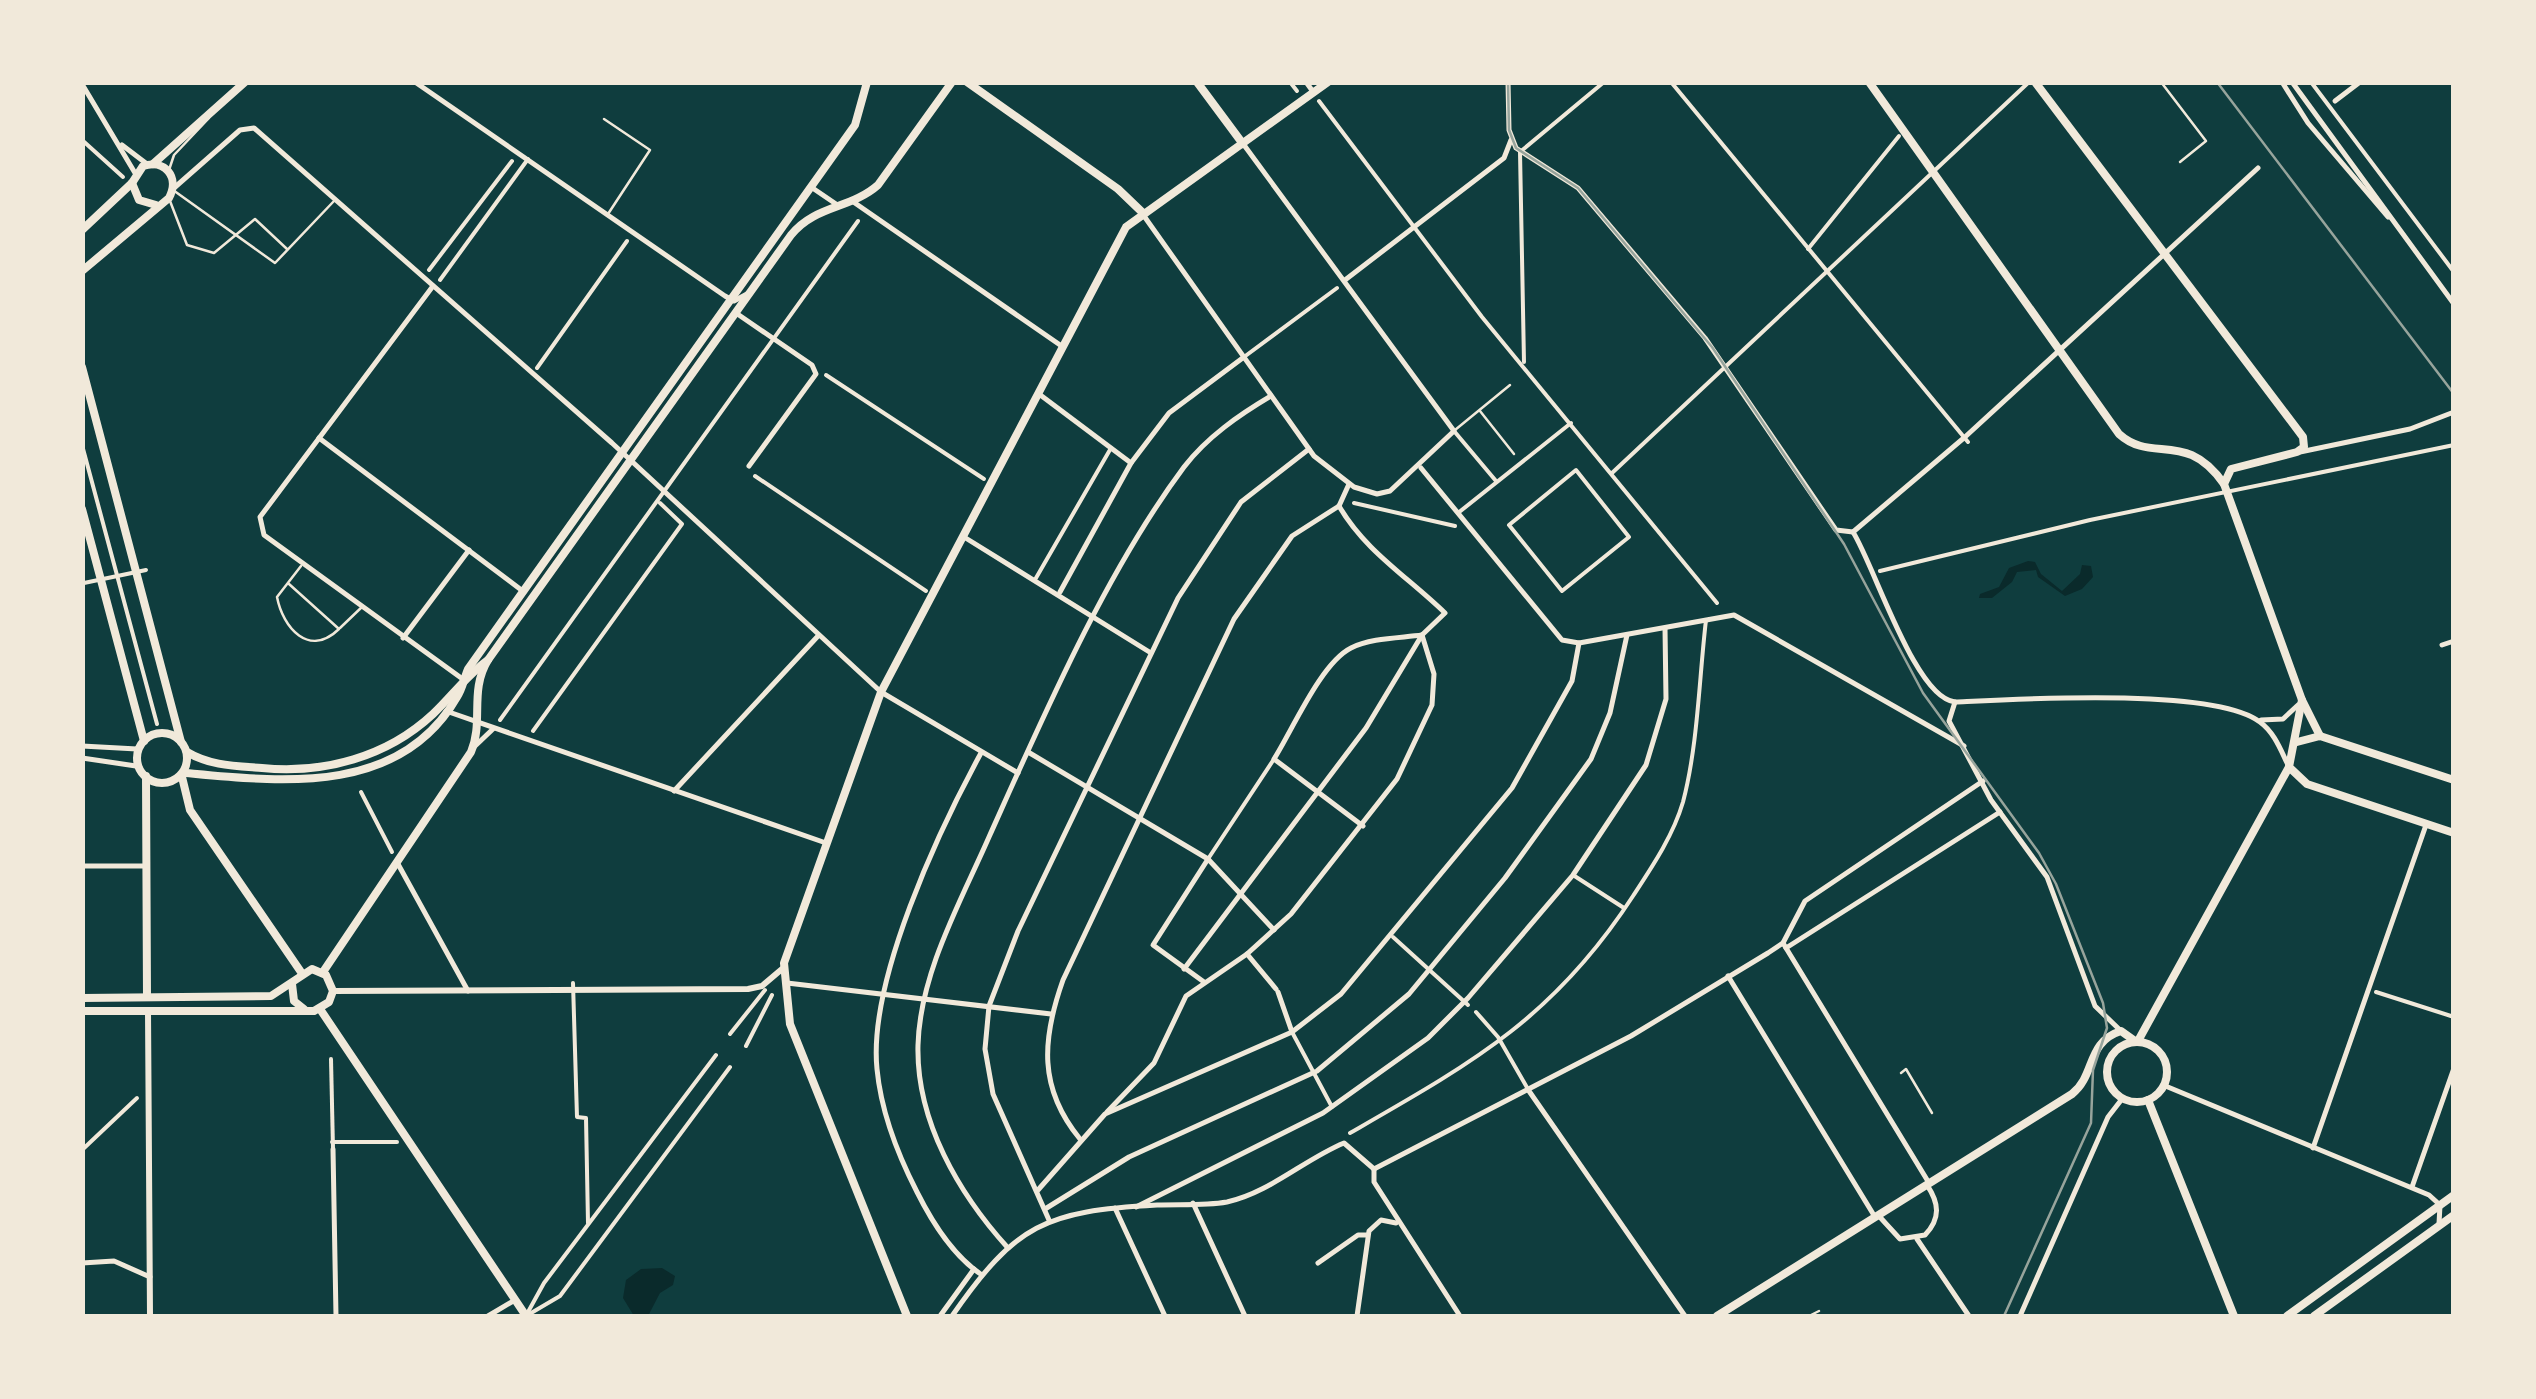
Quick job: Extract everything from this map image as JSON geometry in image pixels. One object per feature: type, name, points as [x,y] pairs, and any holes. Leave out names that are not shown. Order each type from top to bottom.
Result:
[{"type":"main road","points":[[82,230],[134,178],[246,82]]},
{"type":"main road","points":[[82,509],[140,745],[136,766],[146,776],[163,781],[184,775],[283,783],[338,776],[393,758],[419,742],[811,187],[858,119],[867,82]]},
{"type":"main road","points":[[323,972],[474,747],[477,684],[488,660],[798,227],[836,204],[851,201],[884,178],[952,82]]},
{"type":"main road","points":[[967,82],[1118,190],[1142,213]]},
{"type":"main road","points":[[1197,82],[1243,144]]},
{"type":"main road","points":[[908,1316],[790,1024],[783,974],[826,843],[880,692],[1126,227],[1316,97],[1328,82]]},
{"type":"main road","points":[[1869,82],[2119,434],[2141,445],[2186,450],[2209,464],[2231,469],[2304,447],[2301,432],[2032,82]]},
{"type":"main road","points":[[82,271],[172,192],[169,171],[150,164]]},
{"type":"main road","points":[[134,178],[139,200],[156,205]]},
{"type":"main road","points":[[82,368],[142,570],[181,742],[188,752],[206,761],[234,766],[320,768],[383,748],[442,710]]},
{"type":"main road","points":[[2209,464],[2226,489],[2302,700],[2320,736]]},
{"type":"main road","points":[[2226,489],[2231,469]]},
{"type":"main road","points":[[464,680],[488,660]]},
{"type":"main road","points":[[1717,1316],[2072,1094],[2084,1083],[2096,1046],[2121,1031],[2136,1041],[2151,1046],[2163,1058],[2163,1085],[2148,1100],[2122,1099],[2110,1088],[2108,1067],[2113,1053],[2136,1041],[2288,767],[2302,700]]},
{"type":"main road","points":[[140,745],[159,733],[181,742]]},
{"type":"main road","points":[[2296,743],[2320,736],[2454,780]]},
{"type":"main road","points":[[188,752],[184,775],[188,806],[301,972]]},
{"type":"main road","points":[[2288,767],[2308,784],[2454,833]]},
{"type":"main road","points":[[146,776],[148,1011]]},
{"type":"main road","points":[[301,972],[323,972]]},
{"type":"main road","points":[[82,998],[266,997],[292,984],[301,972]]},
{"type":"main road","points":[[82,1011],[320,1010],[333,991],[323,972]]},
{"type":"main road","points":[[292,984],[294,1001],[308,1010]]},
{"type":"main road","points":[[320,1010],[526,1316]]},
{"type":"main road","points":[[2148,1100],[2234,1316]]},
{"type":"main road","points":[[2286,1316],[2454,1195]]},
{"type":"main road","points":[[2314,1316],[2454,1216]]},
{"type":"street","points":[[415,82],[730,300],[753,290]]},
{"type":"street","points":[[1290,82],[1297,91]]},
{"type":"street","points":[[1306,82],[1415,229],[1716,603]]},
{"type":"street","points":[[1508,82],[1512,140],[1520,164],[1524,365]]},
{"type":"street","points":[[1518,150],[1604,82]]},
{"type":"street","points":[[1672,82],[1966,440]]},
{"type":"street","points":[[1612,473],[2032,82]]},
{"type":"street","points":[[2282,82],[2309,122],[2400,230]]},
{"type":"street","points":[[2292,82],[2454,304]]},
{"type":"street","points":[[2311,82],[2454,272]]},
{"type":"street","points":[[2335,101],[2360,82]]},
{"type":"street","points":[[82,84],[120,143],[134,178]]},
{"type":"street","points":[[172,192],[240,130],[254,128],[622,454],[880,692],[1018,773]]},
{"type":"street","points":[[1808,249],[1899,136]]},
{"type":"street","points":[[82,140],[123,177]]},
{"type":"street","points":[[1345,280],[1504,158],[1512,140]]},
{"type":"street","points":[[120,143],[150,164]]},
{"type":"street","points":[[1243,144],[1454,431],[1496,481]]},
{"type":"street","points":[[1518,150],[1578,188],[1726,367],[1836,530],[1853,532],[1966,440],[2258,168]]},
{"type":"street","points":[[440,280],[528,159]]},
{"type":"street","points":[[429,270],[512,161]]},
{"type":"street","points":[[811,187],[836,204]]},
{"type":"street","points":[[851,201],[1063,347]]},
{"type":"street","points":[[1142,213],[1326,469],[1373,493],[1390,492],[1421,467]]},
{"type":"street","points":[[500,720],[858,220]]},
{"type":"street","points":[[538,368],[627,241]]},
{"type":"street","points":[[433,286],[260,517],[264,534],[464,680]]},
{"type":"street","points":[[1060,592],[1131,463],[1169,412],[1337,288]]},
{"type":"street","points":[[736,313],[812,365],[814,378],[749,466]]},
{"type":"street","points":[[826,375],[984,478]]},
{"type":"street","points":[[1039,394],[1131,463]]},
{"type":"street","points":[[1008,1248],[960,1192],[935,1127],[920,1080],[918,1042],[927,996],[948,931],[1018,773],[1096,616],[1184,467],[1226,424],[1271,396]]},
{"type":"street","points":[[2297,452],[2410,429],[2454,412]]},
{"type":"street","points":[[1458,512],[1571,423]]},
{"type":"street","points":[[1454,431],[1420,460],[1421,467],[1558,636],[1579,643],[1706,623],[1725,615],[1749,620],[1964,746]]},
{"type":"street","points":[[318,438],[524,592]]},
{"type":"street","points":[[82,445],[157,724]]},
{"type":"street","points":[[1880,571],[2226,489],[2453,446]]},
{"type":"street","points":[[1036,578],[1111,448]]},
{"type":"street","points":[[1049,1220],[1011,1141],[994,1094],[985,1049],[989,1006],[1018,931],[1178,598],[1241,502],[1309,449]]},
{"type":"street","points":[[1576,470],[1629,538],[1562,591],[1509,524],[1576,470]]},
{"type":"street","points":[[756,476],[926,591]]},
{"type":"street","points":[[1081,1139],[1055,1097],[1045,1070],[1051,1014],[1234,620],[1292,536],[1339,506],[1350,484]]},
{"type":"street","points":[[532,731],[682,524],[659,503]]},
{"type":"street","points":[[1354,503],[1455,526]]},
{"type":"street","points":[[1184,968],[1375,715],[1422,635],[1445,613],[1405,575],[1366,547],[1339,506]]},
{"type":"street","points":[[1853,532],[1920,670],[1935,693],[1951,701],[2190,699],[2258,720],[2290,716],[2302,700]]},
{"type":"street","points":[[964,536],[1060,592],[1151,653]]},
{"type":"street","points":[[403,638],[469,550]]},
{"type":"street","points":[[84,583],[142,570]]},
{"type":"street","points":[[1350,1133],[1500,1044],[1564,988],[1625,909],[1665,845],[1683,798],[1706,623]]},
{"type":"street","points":[[1136,1207],[1332,1107],[1416,1048],[1466,1004],[1573,875],[1622,806],[1653,746],[1666,699],[1665,628]]},
{"type":"street","points":[[1045,1209],[1129,1157],[1313,1074],[1388,1013],[1505,878],[1591,759],[1610,713],[1627,634]]},
{"type":"street","points":[[1204,982],[1153,945],[1326,672],[1353,647],[1422,635]]},
{"type":"street","points":[[1037,1192],[1081,1139],[1154,1063],[1186,996],[1274,930],[1363,826],[1406,766],[1432,705],[1434,674],[1422,635]]},
{"type":"street","points":[[674,790],[818,636]]},
{"type":"street","points":[[2442,645],[2454,641]]},
{"type":"street","points":[[1106,1114],[1292,1032],[1341,994],[1393,937],[1517,780],[1572,681],[1579,643]]},
{"type":"street","points":[[1951,701],[1948,717],[2000,812],[2047,877],[2095,1006],[2121,1031]]},
{"type":"street","points":[[442,710],[826,843]]},
{"type":"street","points":[[2258,720],[2277,743],[2288,767]]},
{"type":"street","points":[[474,747],[494,729]]},
{"type":"street","points":[[82,746],[140,745]]},
{"type":"street","points":[[1028,752],[1208,859],[1274,930]]},
{"type":"street","points":[[981,753],[962,788],[888,968],[877,1040],[885,1111],[906,1171],[927,1212],[982,1275]]},
{"type":"street","points":[[82,758],[136,766]]},
{"type":"street","points":[[1274,758],[1363,826]]},
{"type":"street","points":[[1784,946],[1805,901],[1984,782]]},
{"type":"street","points":[[361,792],[392,852]]},
{"type":"street","points":[[952,1316],[1008,1248],[1026,1232],[1049,1220],[1114,1208],[1245,1197],[1340,1144],[1349,1144],[1366,1166],[1374,1169],[1632,1036],[2000,812]]},
{"type":"street","points":[[2314,1148],[2426,824]]},
{"type":"street","points":[[398,864],[468,990]]},
{"type":"street","points":[[82,866],[146,866]]},
{"type":"street","points":[[1573,875],[1625,909]]},
{"type":"street","points":[[1393,937],[1466,1004]]},
{"type":"street","points":[[1728,976],[1876,1216],[1890,1234],[1917,1239],[1930,1230],[1937,1217],[1936,1201],[1784,946]]},
{"type":"street","points":[[1247,954],[1277,991],[1292,1032],[1332,1107]]},
{"type":"street","points":[[333,991],[748,989],[783,974],[794,987],[927,996],[1051,1014]]},
{"type":"street","points":[[572,987],[578,1117],[586,1118],[588,1224]]},
{"type":"street","points":[[730,1034],[765,990]]},
{"type":"street","points":[[2376,992],[2454,1017]]},
{"type":"street","points":[[746,1046],[772,995]]},
{"type":"street","points":[[148,1011],[150,1316]]},
{"type":"street","points":[[1476,1012],[1685,1316]]},
{"type":"street","points":[[526,1316],[544,1282],[716,1055]]},
{"type":"street","points":[[331,1060],[336,1316]]},
{"type":"street","points":[[526,1316],[560,1296],[730,1067]]},
{"type":"street","points":[[2412,1188],[2454,1068]]},
{"type":"street","points":[[2163,1085],[2412,1188],[2440,1205],[2438,1226]]},
{"type":"street","points":[[82,1150],[137,1098]]},
{"type":"street","points":[[2020,1316],[2108,1117],[2122,1099]]},
{"type":"street","points":[[332,1146],[397,1142]]},
{"type":"street","points":[[1374,1169],[1374,1182],[1460,1316]]},
{"type":"street","points":[[1193,1204],[1245,1316]]},
{"type":"street","points":[[1114,1208],[1165,1316]]},
{"type":"street","points":[[1357,1316],[1367,1235],[1376,1221],[1399,1224]]},
{"type":"street","points":[[1318,1263],[1358,1236],[1367,1235]]},
{"type":"street","points":[[1917,1239],[1968,1316]]},
{"type":"street","points":[[82,1262],[114,1261],[150,1277]]},
{"type":"street","points":[[940,1316],[974,1269]]},
{"type":"street","points":[[488,1316],[515,1300]]},
{"type":"lane","points":[[2162,82],[2206,140],[2180,162]]},
{"type":"lane","points":[[169,171],[174,155],[216,108]]},
{"type":"lane","points":[[604,118],[650,150],[607,216]]},
{"type":"lane","points":[[172,192],[187,245],[214,253],[255,219],[288,250]]},
{"type":"lane","points":[[172,192],[275,263],[335,200]]},
{"type":"lane","points":[[1454,431],[1510,385]]},
{"type":"lane","points":[[1479,410],[1514,454]]},
{"type":"lane","points":[[304,564],[278,596],[289,631],[317,642],[339,629],[363,606]]},
{"type":"lane","points":[[289,584],[339,629]]},
{"type":"lane","points":[[1901,1073],[1906,1069],[1932,1113]]},
{"type":"lane","points":[[1872,1090],[1880,1086]]},
{"type":"lane","points":[[1809,1316],[1819,1311]]},
{"type":"water","points":[[2035,562],[2041,574],[2062,591],[2080,574],[2082,565],[2091,566],[2093,577],[2082,589],[2065,596],[2038,577],[2036,570],[2017,572],[2012,582],[1992,598],[1979,598],[1980,594],[1999,587],[2009,568]]},
{"type":"water","points":[[662,1268],[675,1276],[673,1285],[660,1293],[648,1316],[634,1316],[623,1298],[626,1280],[641,1269]]},
{"type":"tram line","points":[[1508,82],[1509,130],[1516,148],[1578,188],[1712,347],[1844,544],[1923,693],[2039,853],[2056,884],[2103,1003],[2107,1028],[2093,1070],[2091,1123],[2004,1316]]},
{"type":"railway","points":[[2217,82],[2454,394]]}]
